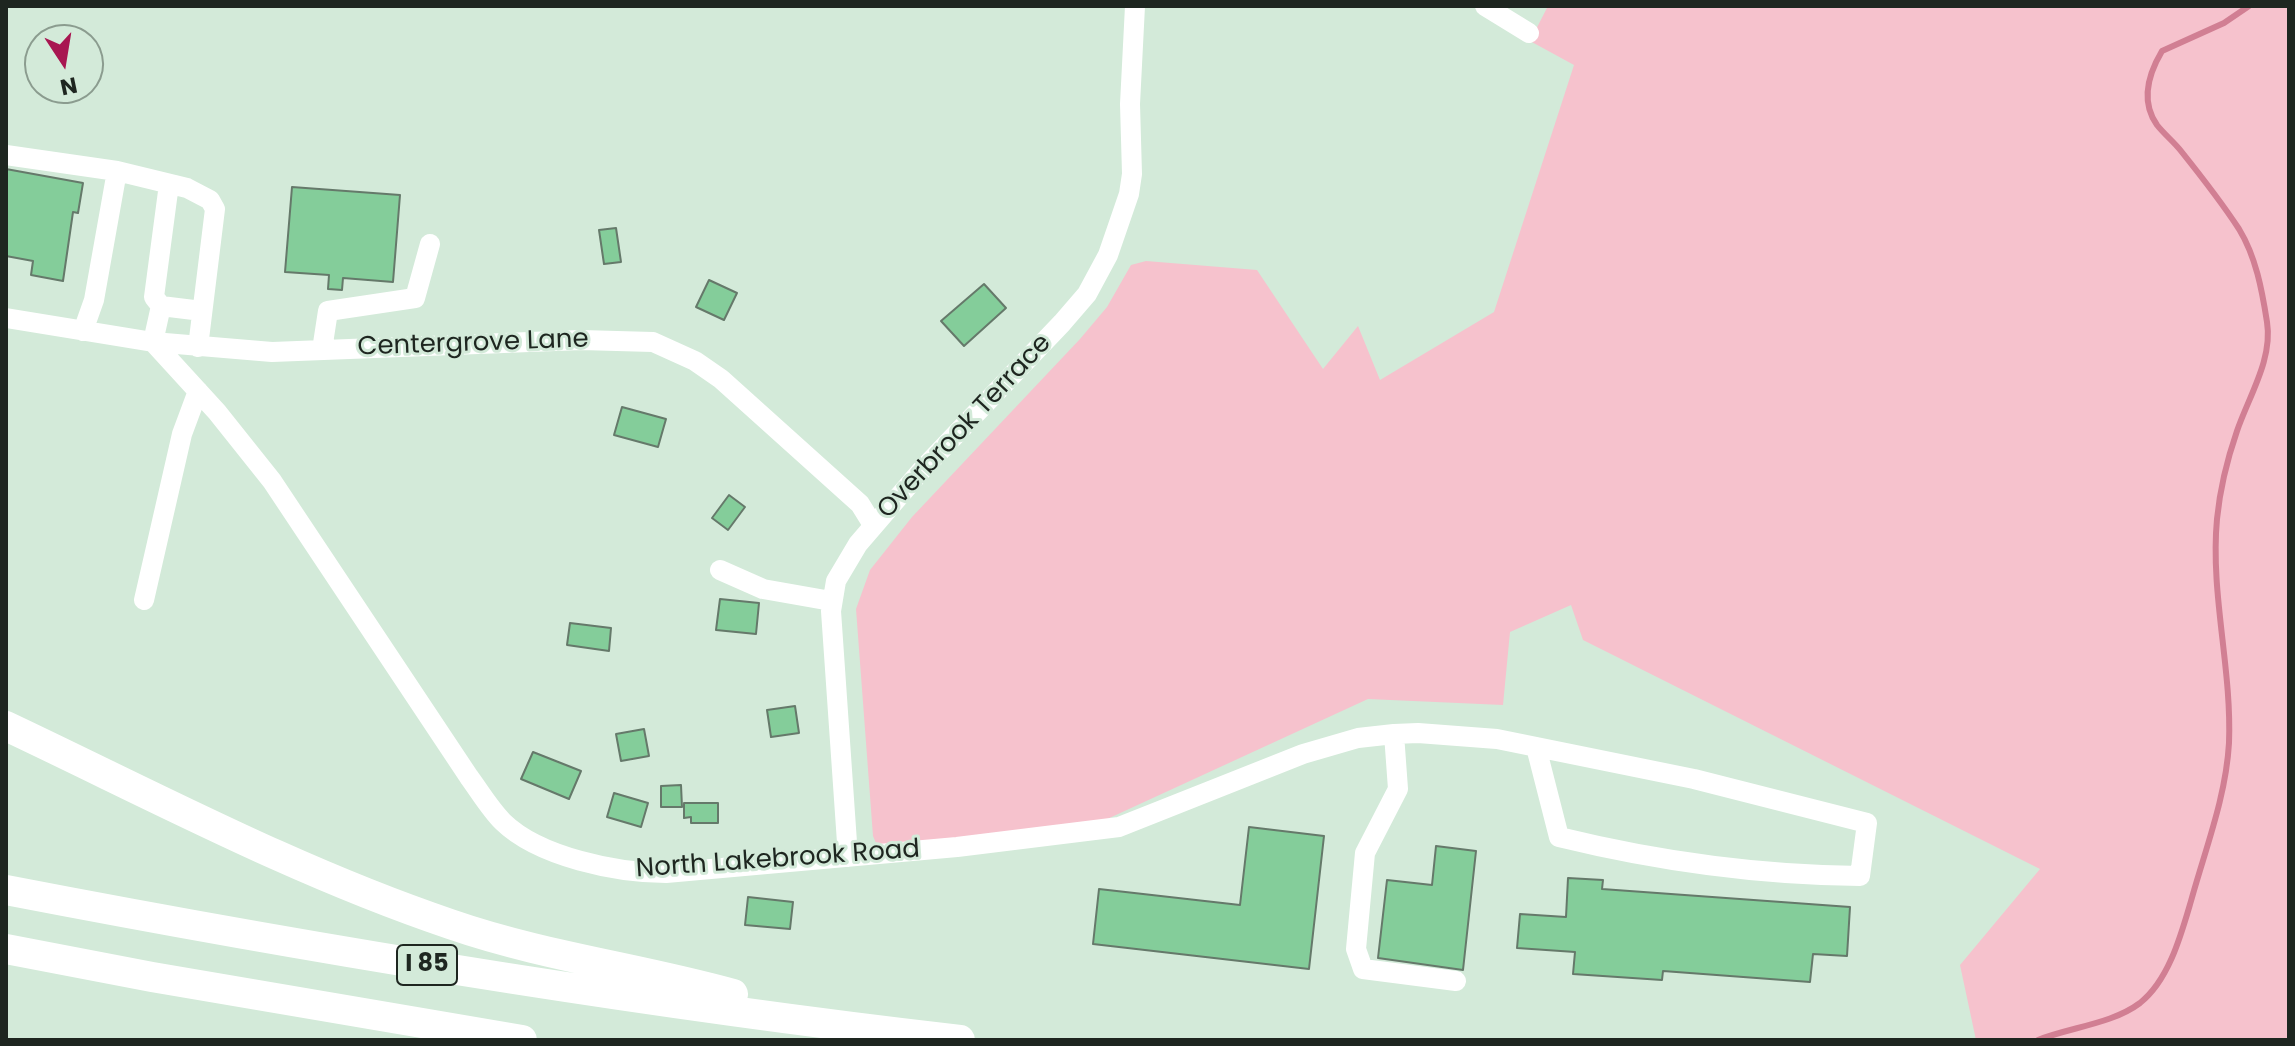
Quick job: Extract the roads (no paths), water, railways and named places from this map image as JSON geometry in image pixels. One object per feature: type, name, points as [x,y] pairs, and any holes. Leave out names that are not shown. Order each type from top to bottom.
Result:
[{"type":"highway","points":[[6,726],[320,874],[413,912],[514,943],[668,976],[851,1027]]},
{"type":"highway","name":"I 85","points":[[6,890],[443,968],[960,1040]]},
{"type":"highway","name":"I 85","points":[[6,949],[522,1040]]},
{"type":"street","name":"Overbrook Terrace","points":[[848,857],[831,601],[836,581],[843,566],[873,525],[1062,323],[1087,294],[1102,267],[1118,232],[1132,174],[1130,104],[1135,6]]},
{"type":"street","points":[[1485,6],[1529,33]]},
{"type":"street","points":[[6,155],[117,171],[197,191],[210,200],[215,209],[198,347]]},
{"type":"street","points":[[83,331],[94,300],[117,171]]},
{"type":"street","points":[[169,184],[154,297],[161,306],[202,311]]},
{"type":"street","points":[[322,350],[328,311],[415,298],[430,244]]},
{"type":"street","points":[[153,342],[161,306]]},
{"type":"street","name":"Centergrove Lane","points":[[6,318],[153,342],[272,352],[581,340],[653,342],[695,361],[721,379],[860,504],[873,525]]},
{"type":"street","name":"North Lakebrook Road","points":[[153,342],[272,481],[469,777],[502,821],[528,841],[565,855],[644,873],[957,847],[1119,827],[1303,754],[1358,738],[1394,734],[1456,735],[1497,739],[1694,779],[1867,823],[1860,876],[1797,876],[1622,852],[1559,837],[1536,747]]},
{"type":"street","points":[[144,600],[182,434],[198,391]]},
{"type":"street","points":[[720,570],[763,589],[831,601]]},
{"type":"street","points":[[1394,734],[1398,789],[1365,853],[1356,949],[1363,969],[1456,981]]},
{"type":"waterway","points":[[2038,1040],[2117,1016],[2140,1003],[2159,982],[2183,928],[2224,783],[2229,715],[2216,575],[2217,519],[2230,453],[2267,350],[2267,322],[2258,274],[2245,240],[2204,180],[2157,125],[2149,106],[2148,87],[2162,51],[2224,23],[2249,6]]}]
